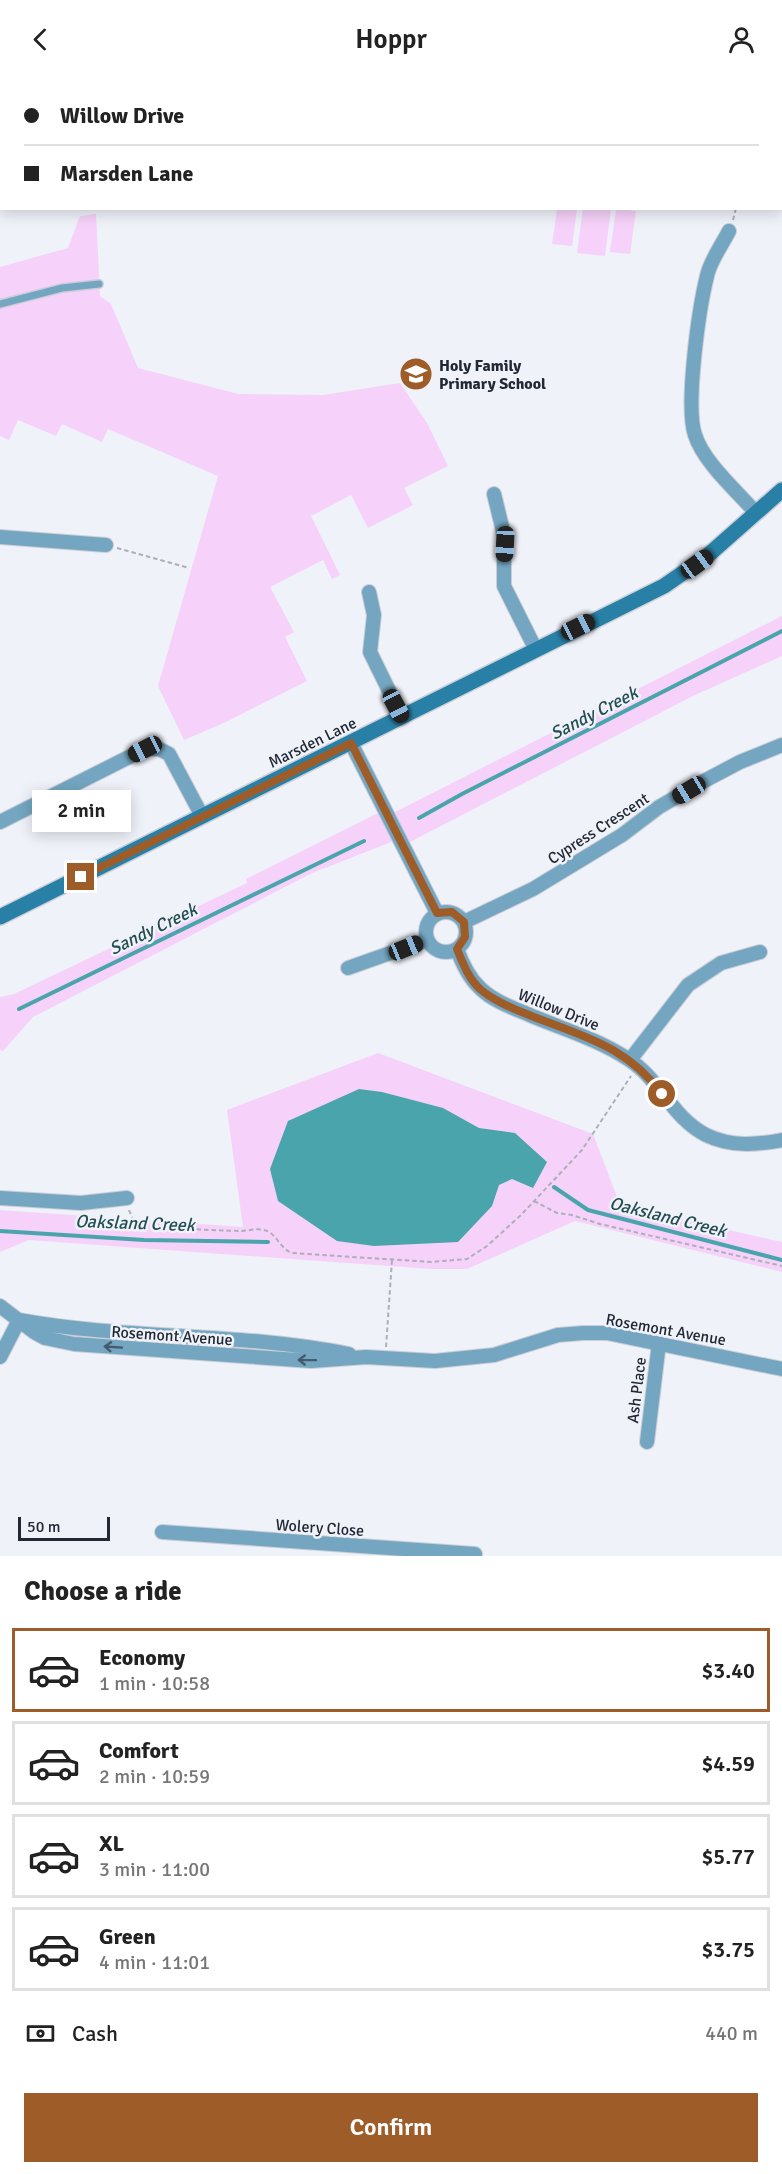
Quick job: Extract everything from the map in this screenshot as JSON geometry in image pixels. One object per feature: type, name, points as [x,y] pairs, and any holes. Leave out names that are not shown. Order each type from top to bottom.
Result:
[{"type":"main road","name":"Marsden Lane","points":[[0,917],[664,586],[706,557],[782,490]]},
{"type":"street","points":[[729,231],[707,274],[698,325],[690,410],[694,435],[707,458],[756,513]]},
{"type":"street","points":[[494,494],[504,535],[504,586],[536,648]]},
{"type":"street","points":[[0,537],[106,545]]},
{"type":"street","points":[[369,592],[374,615],[370,652],[402,717]]},
{"type":"street","points":[[351,743],[437,913]]},
{"type":"street","name":"Cypress Crescent","points":[[464,922],[532,889],[622,835],[659,807],[704,781],[740,762],[782,745]]},
{"type":"street","points":[[0,822],[145,749],[159,749],[169,753],[202,816]]},
{"type":"street","points":[[452,912],[464,922],[465,937],[457,949],[448,952],[440,951],[432,947],[427,940],[426,924],[437,913],[452,912]]},
{"type":"street","points":[[348,968],[427,940]]},
{"type":"street","name":"Willow Drive","points":[[457,949],[473,981],[492,998],[609,1047],[634,1063],[653,1082],[678,1115],[708,1136],[748,1146],[782,1140]]},
{"type":"street","points":[[634,1063],[688,985],[721,963],[760,952]]},
{"type":"street","points":[[0,1198],[81,1203],[127,1198]]},
{"type":"street","name":"Rosemont Avenue","points":[[0,1306],[19,1320],[78,1329],[311,1346],[385,1359],[435,1361],[464,1359],[494,1355],[558,1335],[607,1333],[782,1369]]},
{"type":"street","points":[[0,1357],[19,1320]]},
{"type":"street","name":"Ash Place","points":[[647,1442],[659,1343]]},
{"type":"street","name":"Wolery Close","points":[[162,1532],[329,1550],[475,1554]]},
{"type":"lane","points":[[0,304],[62,288],[99,284]]},
{"type":"path","points":[[106,545],[189,568]]},
{"type":"path","points":[[127,1198],[132,1220],[148,1224],[242,1231],[264,1230],[274,1236],[283,1249],[292,1253],[431,1262],[466,1258],[487,1246],[582,1150],[634,1063]]},
{"type":"path","points":[[534,1201],[557,1213],[782,1266]]},
{"type":"path","points":[[385,1359],[392,1260]]},
{"type":"shaded area","points":[[557,210],[577,210],[572,246],[552,244]]},
{"type":"shaded area","points":[[583,210],[611,210],[605,256],[577,253]]},
{"type":"shaded area","points":[[616,210],[636,211],[630,254],[610,252]]},
{"type":"shaded area","points":[[96,214],[100,296],[111,304],[138,368],[238,394],[323,395],[400,383],[427,423],[448,466],[404,488],[413,505],[368,528],[351,495],[311,516],[340,575],[332,579],[323,560],[270,587],[294,632],[285,637],[307,681],[226,722],[184,740],[158,686],[218,476],[108,429],[102,442],[62,424],[56,436],[18,420],[9,440],[0,436],[0,267],[68,248],[80,216]]},
{"type":"shaded area","points":[[782,616],[782,656],[695,695],[402,846],[399,839],[312,873],[33,1017],[3,1051],[0,1050],[0,997],[14,994],[247,883],[246,879],[384,810],[387,816]]},
{"type":"shaded area","points":[[378,1053],[593,1134],[620,1205],[782,1242],[782,1272],[575,1221],[467,1269],[431,1269],[29,1240],[0,1252],[0,1210],[243,1227],[227,1110]]},
{"type":"water","points":[[359,1089],[382,1092],[443,1108],[479,1128],[515,1133],[547,1162],[533,1188],[512,1179],[499,1185],[492,1206],[458,1242],[374,1246],[337,1241],[278,1201],[270,1169],[288,1121]]},
{"type":"waterway","name":"Sandy Creek","points":[[419,818],[782,631]]},
{"type":"waterway","name":"Sandy Creek","points":[[19,1009],[364,841]]},
{"type":"waterway","name":"Oaksland Creek","points":[[554,1187],[588,1210],[782,1260]]},
{"type":"waterway","name":"Oaksland Creek","points":[[0,1231],[144,1240],[268,1242]]},
{"type":"place","name":"Holy Family Primary School","points":[[416,374]]},
{"type":"route","points":[[81,877],[351,743],[437,913],[452,912],[464,922],[465,937],[457,949],[465,969],[480,989],[508,1006],[609,1047],[630,1060],[662,1094]]}]
